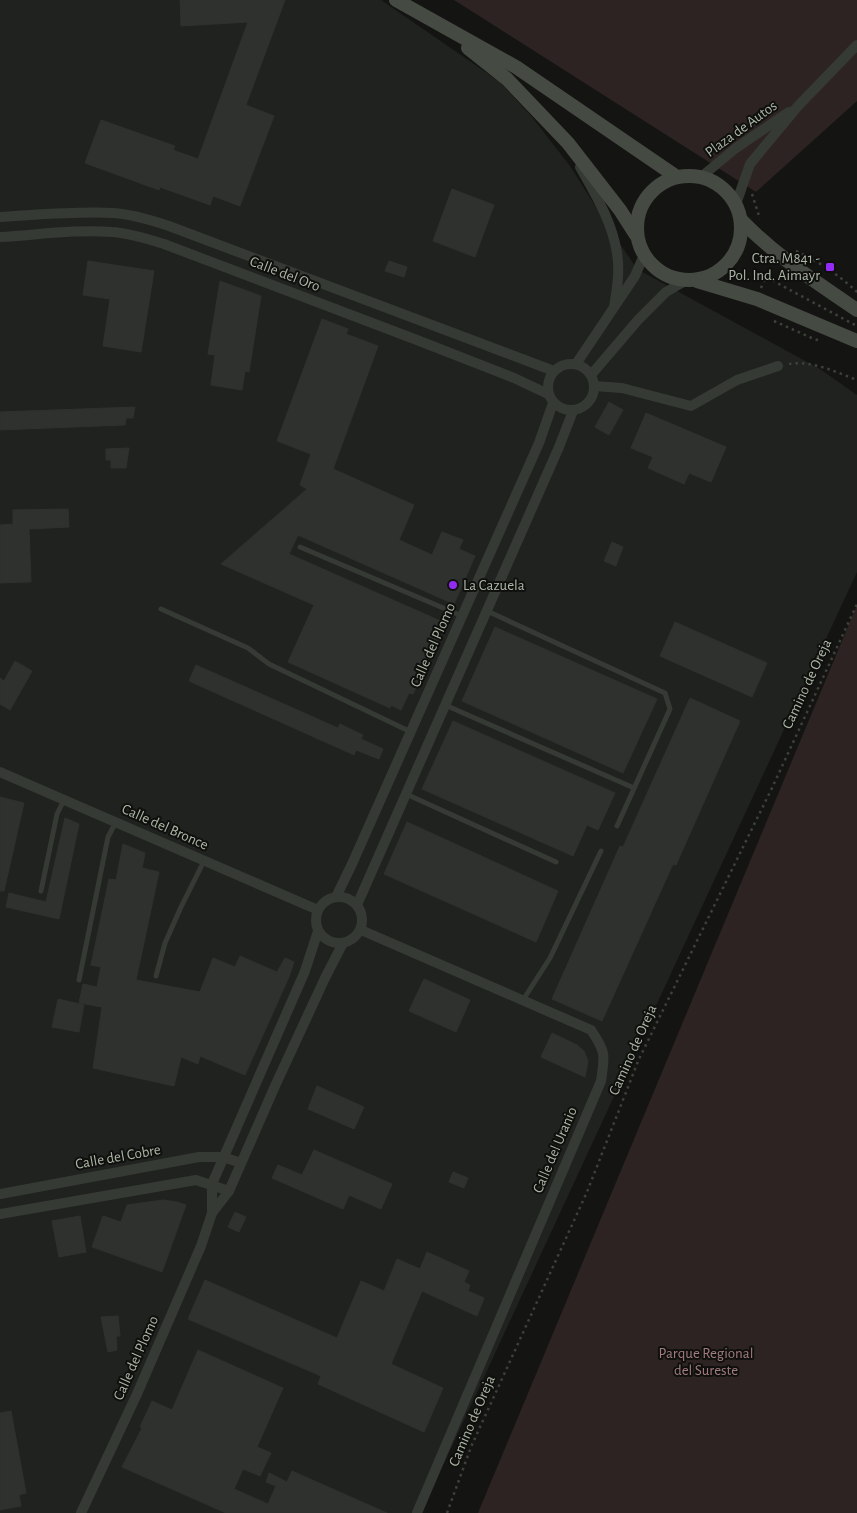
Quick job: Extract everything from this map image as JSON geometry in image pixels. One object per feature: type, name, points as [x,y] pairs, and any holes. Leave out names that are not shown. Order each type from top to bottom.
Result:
[{"type":"main road","points":[[396,0],[516,68],[677,177]]},
{"type":"main road","points":[[432,19],[507,79],[568,144],[620,210],[636,235],[644,256],[655,268],[669,277],[757,299],[857,341]]},
{"type":"main road","points":[[636,235],[637,220],[642,205],[650,192],[662,183],[677,177],[701,177],[715,182],[727,191],[736,204],[741,220],[742,234],[738,248],[732,260],[722,270],[710,277],[691,281]]},
{"type":"main road","points":[[741,220],[782,258],[857,310]]},
{"type":"street","name":"Plaza de Autos","points":[[736,204],[750,164],[798,106],[857,45]]},
{"type":"street","name":"Plaza de Autos","points":[[701,177],[736,148],[798,106]]},
{"type":"street","points":[[568,144],[611,228],[617,254],[618,276],[614,307]]},
{"type":"street","points":[[0,217],[85,212],[114,213],[144,218],[554,371]]},
{"type":"street","name":"Calle del Oro","points":[[0,237],[85,232],[112,232],[139,236],[514,378],[551,398]]},
{"type":"street","points":[[576,364],[635,276],[644,256]]},
{"type":"street","points":[[591,376],[619,341],[660,297],[666,292],[691,281]]},
{"type":"street","points":[[576,364],[584,368],[591,376],[594,386],[592,398],[584,407],[573,411],[559,408],[551,398],[547,386],[549,378],[554,371],[564,365],[576,364]]},
{"type":"street","points":[[594,386],[622,388],[691,406],[737,380],[778,366]]},
{"type":"street","name":"Calle del Plomo","points":[[336,897],[539,443],[551,398]]},
{"type":"street","points":[[358,905],[559,447],[573,411]]},
{"type":"street","name":"Calle del Bronce","points":[[0,772],[318,910]]},
{"type":"street","points":[[344,897],[358,905],[362,913],[363,922],[356,936],[350,941],[333,943],[318,931],[316,917],[318,910],[328,899],[344,897]]},
{"type":"street","name":"Calle del Uranio","points":[[360,930],[591,1030],[600,1043],[605,1057],[601,1081],[417,1513]]},
{"type":"street","name":"Calle del Plomo","points":[[81,1513],[137,1394],[201,1246],[212,1213],[212,1184],[305,971],[318,931]]},
{"type":"street","name":"Calle del Plomo","points":[[212,1213],[229,1191],[300,1032],[343,943]]},
{"type":"street","name":"Calle del Cobre","points":[[0,1194],[199,1157],[223,1156],[241,1163]]},
{"type":"street","points":[[0,1214],[196,1180],[229,1191]]},
{"type":"lane","points":[[300,547],[462,616]]},
{"type":"lane","points":[[161,609],[248,648],[269,664],[410,732]]},
{"type":"lane","points":[[487,611],[665,693],[670,709],[617,826]]},
{"type":"lane","points":[[445,705],[634,788]]},
{"type":"lane","points":[[406,794],[556,862]]},
{"type":"lane","points":[[41,891],[57,814],[64,800]]},
{"type":"lane","points":[[79,980],[108,837],[116,822]]},
{"type":"lane","points":[[523,1000],[550,958],[601,852]]},
{"type":"lane","points":[[156,976],[164,943],[205,861]]},
{"type":"path","points":[[750,189],[759,218],[765,224]]},
{"type":"path","points":[[789,247],[828,269],[846,281],[857,292]]},
{"type":"path","points":[[757,299],[766,276],[857,326]]},
{"type":"path","points":[[778,366],[800,362],[857,380]]},
{"type":"path","name":"Camino de Oreja","points":[[447,1513],[471,1447],[587,1192],[639,1059],[772,788],[857,604]]},
{"type":"shaded area","points":[[0,0],[381,0],[500,82],[532,117],[570,166],[637,269],[820,369],[857,395],[857,572],[421,1513],[0,1513]]},
{"type":"green space","points":[[454,0],[857,0],[857,101],[756,192]]},
{"type":"green space","name":"Parque Regional del Sureste","points":[[857,605],[857,1513],[478,1513]]},
{"type":"building","points":[[180,0],[285,0],[246,105],[274,116],[240,206],[213,196],[210,205],[160,187],[159,190],[85,163],[101,120],[175,146],[173,150],[198,159],[248,22],[181,26]]},
{"type":"building","points":[[452,189],[494,205],[475,257],[433,241]]},
{"type":"building","points":[[88,261],[154,271],[141,352],[103,346],[110,299],[83,295]]},
{"type":"building","points":[[389,261],[407,267],[404,277],[385,271]]},
{"type":"building","points":[[220,281],[261,296],[249,372],[245,371],[242,390],[211,385],[215,355],[208,354]]},
{"type":"building","points":[[322,319],[348,329],[346,334],[378,346],[333,469],[414,505],[399,540],[432,555],[442,532],[463,540],[459,549],[475,556],[454,604],[298,535],[289,554],[445,623],[413,694],[409,693],[401,710],[391,705],[390,708],[288,662],[314,605],[221,564],[307,489],[300,485],[311,454],[277,441]]},
{"type":"building","points":[[609,402],[623,410],[609,435],[595,427]]},
{"type":"building","points":[[135,407],[133,418],[126,418],[125,425],[0,430],[0,412]]},
{"type":"building","points":[[646,413],[726,447],[711,482],[689,473],[684,484],[648,468],[653,457],[631,448]]},
{"type":"building","points":[[129,448],[126,468],[111,468],[111,460],[106,460],[106,449]]},
{"type":"building","points":[[68,509],[69,527],[29,529],[31,582],[0,583],[0,525],[13,524],[13,510]]},
{"type":"building","points":[[612,542],[623,547],[616,566],[604,561]]},
{"type":"building","points":[[675,622],[767,663],[752,697],[660,656]]},
{"type":"building","points":[[495,627],[657,699],[623,773],[462,701]]},
{"type":"building","points":[[15,661],[32,671],[10,710],[0,704],[0,678],[4,681]]},
{"type":"building","points":[[196,665],[338,728],[340,724],[363,735],[361,739],[383,749],[379,759],[356,750],[354,755],[189,681]]},
{"type":"building","points":[[690,698],[740,721],[676,865],[673,864],[602,1021],[552,999],[620,846],[623,847]]},
{"type":"building","points":[[453,721],[615,793],[598,830],[587,825],[573,856],[422,789]]},
{"type":"building","points":[[0,797],[24,803],[4,891],[0,891]]},
{"type":"building","points":[[65,818],[79,824],[59,919],[6,907],[9,893],[46,902]]},
{"type":"building","points":[[407,822],[558,891],[536,942],[384,874]]},
{"type":"building","points":[[123,844],[145,853],[142,868],[159,872],[136,980],[200,992],[213,958],[235,967],[240,956],[277,972],[285,958],[294,962],[245,1075],[200,1056],[198,1064],[181,1057],[174,1086],[93,1068],[102,1007],[79,1003],[83,984],[97,987],[101,967],[91,965],[109,879],[116,880]]},
{"type":"building","points":[[424,979],[470,1000],[456,1032],[409,1011]]},
{"type":"building","points":[[58,999],[84,1005],[79,1032],[52,1027]]},
{"type":"building","points":[[552,1033],[577,1045],[584,1051],[588,1061],[585,1077],[541,1057]]},
{"type":"building","points":[[317,1086],[364,1107],[354,1129],[308,1109]]},
{"type":"building","points":[[314,1150],[392,1184],[381,1209],[349,1195],[343,1209],[272,1178],[278,1165],[302,1175]]},
{"type":"building","points":[[453,1172],[468,1178],[464,1188],[449,1182]]},
{"type":"building","points":[[163,1200],[186,1205],[162,1272],[92,1247],[103,1216],[121,1222],[127,1205]]},
{"type":"building","points":[[235,1212],[246,1217],[239,1232],[228,1227]]},
{"type":"building","points":[[80,1216],[86,1252],[59,1257],[52,1221]]},
{"type":"building","points":[[427,1252],[469,1271],[464,1282],[470,1285],[468,1291],[484,1298],[477,1316],[422,1291],[391,1364],[443,1388],[424,1432],[318,1384],[321,1376],[188,1319],[205,1280],[337,1338],[361,1281],[384,1291],[397,1259],[420,1269]]},
{"type":"building","points":[[118,1316],[120,1336],[116,1336],[117,1350],[108,1352],[101,1317]]},
{"type":"building","points":[[198,1350],[283,1388],[257,1447],[271,1453],[260,1476],[243,1469],[234,1489],[268,1504],[276,1486],[266,1482],[269,1473],[287,1482],[292,1471],[387,1513],[226,1513],[122,1467],[142,1428],[140,1427],[152,1401],[172,1410]]},
{"type":"building","points":[[11,1411],[26,1493],[19,1495],[21,1506],[0,1510],[0,1413]]},
{"type":"place","name":"Ctra. M841 - Pol. Ind. Aimayr","points":[[830,267]]},
{"type":"place","name":"La Cazuela","points":[[453,585]]}]
